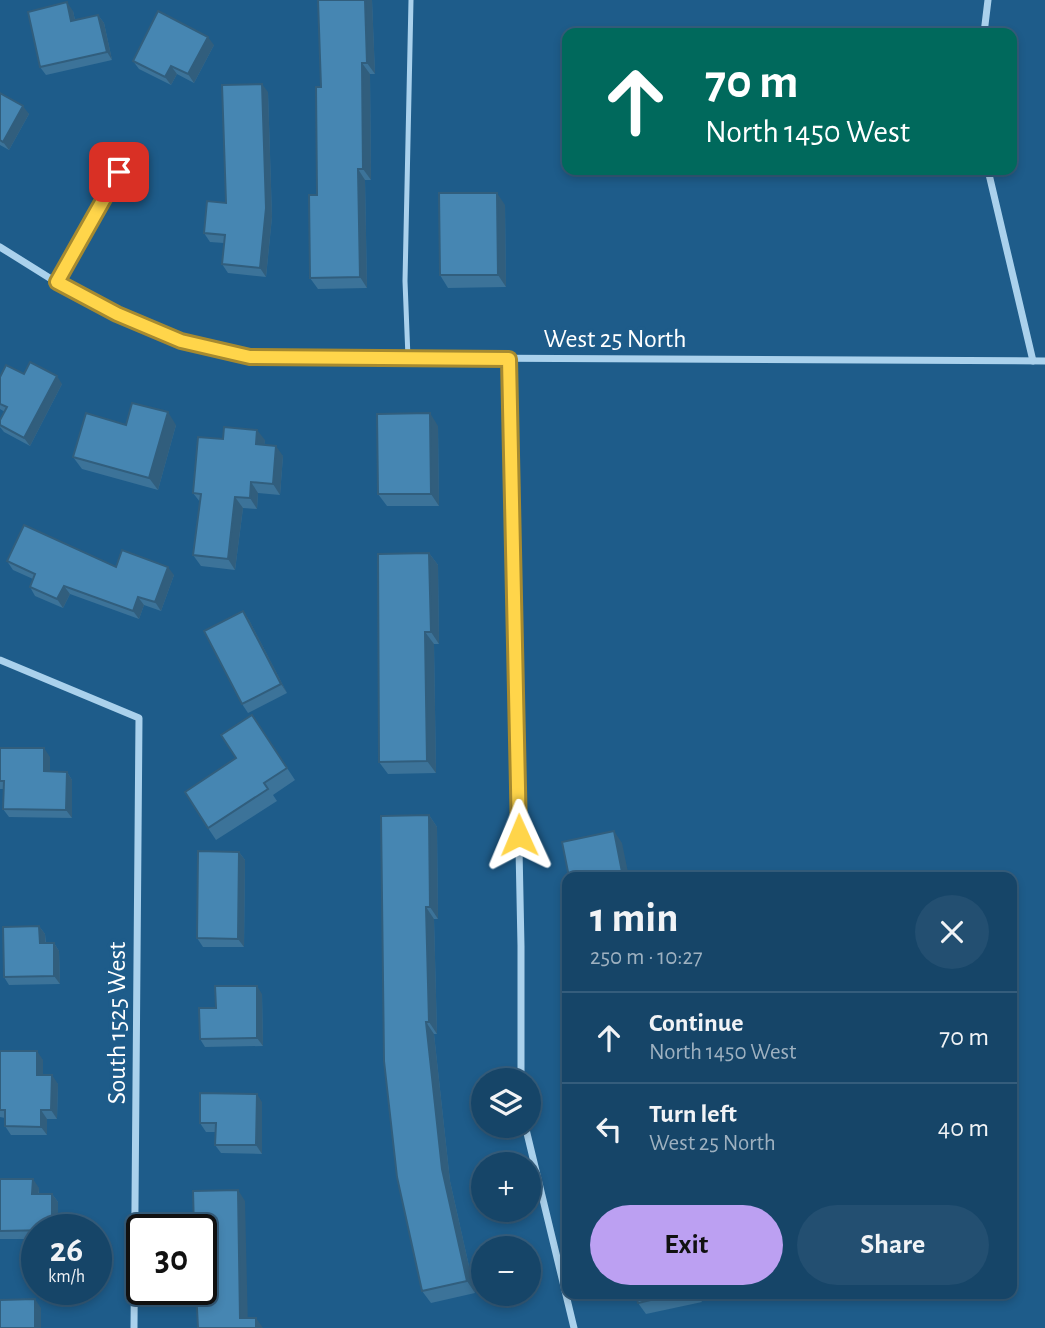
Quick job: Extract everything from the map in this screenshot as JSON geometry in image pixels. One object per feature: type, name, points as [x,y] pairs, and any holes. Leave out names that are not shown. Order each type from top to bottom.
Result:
[{"type":"street","points":[[985,28],[989,0]]},
{"type":"street","points":[[57,282],[119,172]]},
{"type":"street","points":[[989,175],[1034,362]]},
{"type":"street","name":"West 25 North","points":[[0,247],[117,314],[181,341],[250,357],[1045,362]]},
{"type":"street","points":[[509,359],[521,1068]]},
{"type":"street","name":"South 1525 West","points":[[0,660],[139,718],[134,1328]]},
{"type":"street","points":[[529,1138],[562,1277]]},
{"type":"street","points":[[567,1299],[574,1328]]},
{"type":"lane","points":[[408,358],[405,281],[411,0]]},
{"type":"building","points":[[318,0],[365,0],[367,63],[362,63],[363,169],[358,169],[360,277],[310,278],[309,195],[317,195],[316,87],[321,87]]},
{"type":"building","points":[[67,2],[71,21],[98,15],[107,52],[40,67],[28,12]]},
{"type":"building","points":[[158,11],[208,37],[188,74],[171,66],[165,77],[133,61]]},
{"type":"building","points":[[262,84],[266,208],[260,268],[222,264],[225,235],[204,233],[207,201],[226,203],[222,85]]},
{"type":"building","points":[[0,93],[23,106],[3,142],[0,140]]},
{"type":"building","points":[[439,193],[497,193],[498,275],[440,275]]},
{"type":"building","points":[[30,362],[57,376],[24,438],[0,425],[7,407],[0,404],[0,377],[6,365],[24,374]]},
{"type":"building","points":[[132,403],[168,412],[149,478],[73,457],[86,413],[126,425]]},
{"type":"building","points":[[430,413],[431,494],[378,494],[377,414]]},
{"type":"building","points":[[224,427],[257,430],[256,444],[276,446],[273,484],[251,482],[250,498],[235,497],[228,559],[193,555],[201,494],[193,493],[198,437],[223,439]]},
{"type":"building","points":[[24,525],[116,567],[122,550],[168,567],[155,602],[138,597],[133,611],[64,586],[57,599],[30,587],[35,574],[7,561]]},
{"type":"building","points":[[429,553],[431,632],[425,632],[427,761],[379,762],[378,554]]},
{"type":"building","points":[[243,611],[281,684],[242,704],[204,631]]},
{"type":"building","points":[[252,715],[287,768],[264,783],[268,789],[208,828],[185,792],[236,758],[221,735]]},
{"type":"building","points":[[0,748],[44,748],[44,771],[67,772],[66,810],[3,809],[4,781],[0,781]]},
{"type":"building","points":[[429,815],[430,907],[426,907],[429,1022],[426,1022],[442,1169],[467,1281],[422,1291],[397,1177],[384,1061],[381,816]]},
{"type":"building","points":[[614,831],[622,872],[568,872],[562,842]]},
{"type":"building","points":[[198,851],[239,852],[238,939],[197,938]]},
{"type":"building","points":[[39,926],[40,943],[54,943],[54,976],[4,977],[3,927]]},
{"type":"building","points":[[215,986],[257,986],[257,1038],[200,1039],[199,1008],[216,1008]]},
{"type":"building","points":[[0,1051],[37,1051],[37,1075],[52,1075],[51,1110],[41,1110],[41,1127],[5,1126],[5,1110],[0,1110]]},
{"type":"building","points":[[200,1093],[257,1094],[256,1145],[215,1145],[216,1123],[200,1123]]},
{"type":"building","points":[[0,1179],[33,1179],[32,1194],[52,1194],[52,1214],[21,1214],[21,1231],[0,1231]]},
{"type":"building","points":[[238,1190],[240,1318],[256,1318],[256,1328],[198,1328],[197,1305],[217,1305],[217,1214],[194,1214],[193,1191]]},
{"type":"building","points":[[21,1299],[21,1305],[35,1305],[35,1328],[0,1328],[0,1300]]},
{"type":"building","points":[[637,1299],[655,1299],[638,1303]]},
{"type":"route","points":[[119,172],[57,282],[117,314],[181,341],[250,357],[509,359],[519,835]]}]
